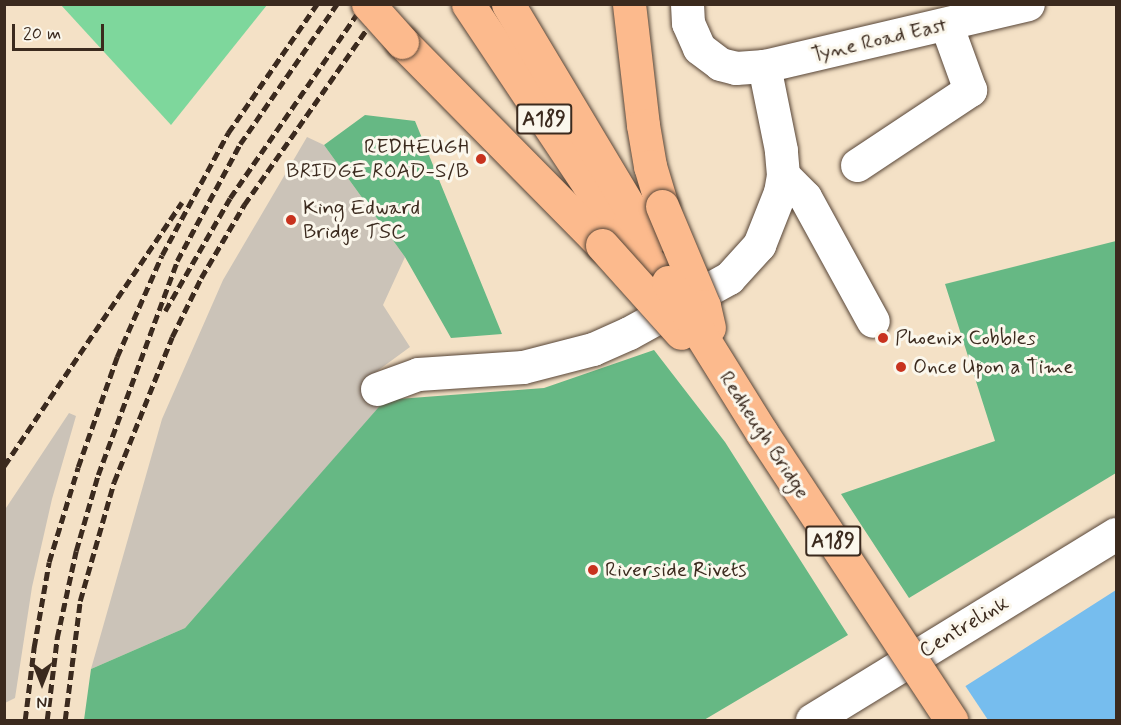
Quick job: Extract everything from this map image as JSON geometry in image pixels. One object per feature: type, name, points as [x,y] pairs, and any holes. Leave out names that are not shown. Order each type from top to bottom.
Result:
[{"type":"main road","points":[[368,4],[402,42],[631,227],[704,306],[715,361]]},
{"type":"main road","name":"A189","points":[[468,4],[631,227],[668,282],[715,361]]},
{"type":"main road","name":"A189","points":[[508,4],[631,227]]},
{"type":"main road","points":[[629,4],[648,156],[631,227],[671,324],[715,361]]},
{"type":"main road","name":"Redheugh Bridge","points":[[715,361],[951,720]]},
{"type":"street","name":"Tyne Road East","points":[[687,4],[693,36],[708,58],[736,68],[764,66],[1028,4]]},
{"type":"street","points":[[857,165],[970,90],[946,24]]},
{"type":"street","points":[[377,389],[418,374],[523,367],[555,360],[602,345],[701,296],[729,278],[759,245],[776,208],[783,175],[777,123],[764,66]]},
{"type":"street","points":[[783,175],[805,197],[873,321]]},
{"type":"street","name":"Centrelink","points":[[812,720],[1116,534]]},
{"type":"shaded area","points":[[307,137],[324,145],[405,257],[383,305],[410,347],[369,377],[385,401],[185,628],[91,669],[162,419],[223,280]]},
{"type":"shaded area","points":[[69,413],[76,416],[52,499],[32,587],[15,698],[5,703],[4,511]]},
{"type":"green space","points":[[61,5],[267,5],[171,125]]},
{"type":"green space","points":[[365,115],[415,121],[502,334],[451,338],[405,257],[324,145]]},
{"type":"green space","points":[[1116,241],[1116,473],[909,598],[841,494],[995,441],[945,284]]},
{"type":"green space","points":[[654,350],[725,442],[848,635],[704,720],[84,720],[91,669],[185,628],[385,400],[544,388]]},
{"type":"water","points":[[1116,590],[1116,720],[912,720],[1019,652]]},
{"type":"pier","points":[[964,684],[988,720],[909,720],[910,718]]},
{"type":"railway","points":[[25,720],[34,647],[49,562],[78,467],[117,357],[162,255],[228,133],[317,4]]},
{"type":"railway","points":[[47,720],[57,638],[76,551],[98,475],[177,261],[240,144],[337,4]]},
{"type":"railway","points":[[165,311],[230,198],[364,4]]},
{"type":"railway","points":[[65,720],[80,601],[114,482],[172,337],[201,278],[244,205],[384,4]]},
{"type":"railway","points":[[4,466],[182,202]]},
{"type":"place","name":"REDHEUGH BRIDGE ROAD-S/B","points":[[481,159]]},
{"type":"place","name":"King Edward Bridge TSC","points":[[291,220]]},
{"type":"place","name":"Phoenix Cobbles","points":[[883,338]]},
{"type":"place","name":"Once Upon a Time","points":[[901,367]]},
{"type":"place","name":"Riverside Rivets","points":[[593,570]]}]
